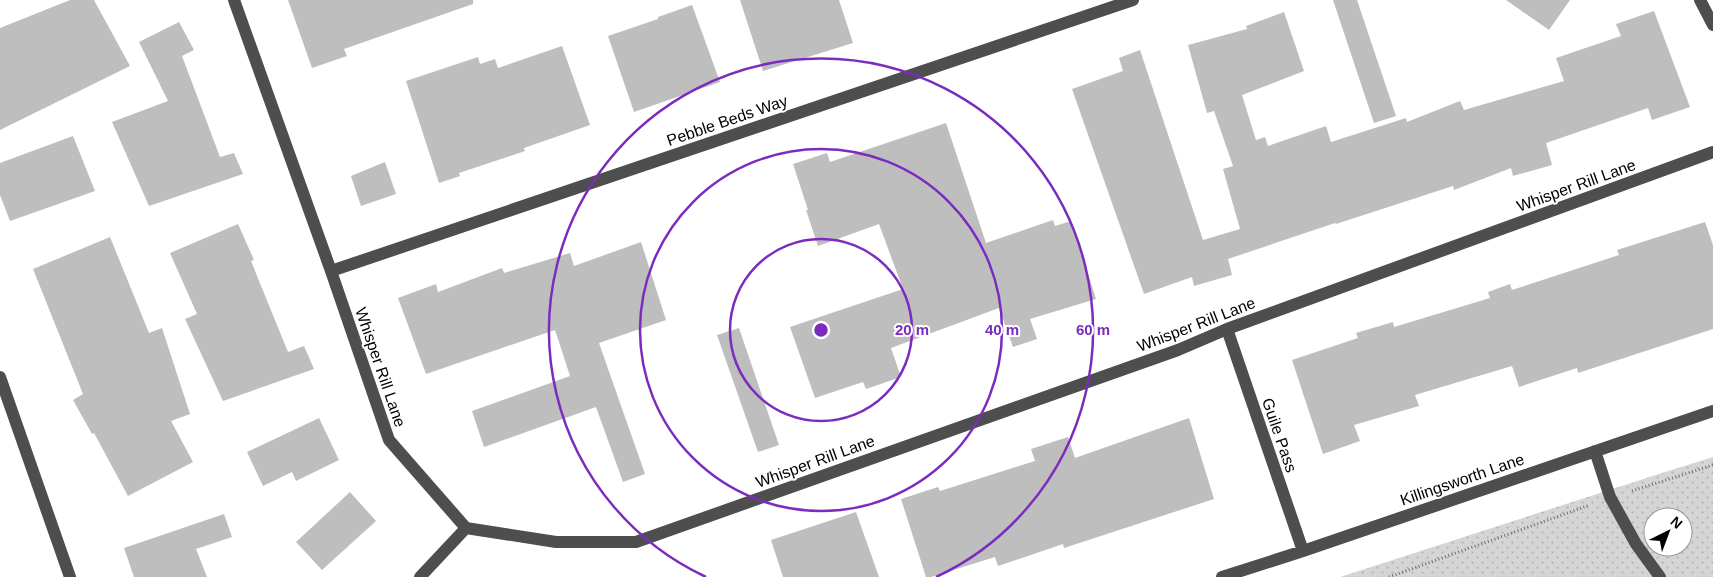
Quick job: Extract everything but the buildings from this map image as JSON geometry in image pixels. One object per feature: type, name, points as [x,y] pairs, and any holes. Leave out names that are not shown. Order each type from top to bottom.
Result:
[{"type":"street","name":"Whisper Rill Lane","points":[[234,0],[389,440],[466,528],[556,542],[636,542],[1178,350],[1227,329],[1713,152]]},
{"type":"street","name":"Pebble Beds Way","points":[[331,271],[1134,0]]},
{"type":"street","points":[[1700,0],[1713,25]]},
{"type":"street","name":"Guile Pass","points":[[1227,329],[1303,551]]},
{"type":"street","points":[[0,377],[70,577]]},
{"type":"street","name":"Killingsworth Lane","points":[[1222,577],[1713,411]]},
{"type":"street","points":[[1595,451],[1610,498],[1636,544],[1660,577]]},
{"type":"street","points":[[420,577],[466,528]]},
{"type":"path","points":[[1631,491],[1713,465]]},
{"type":"path","points":[[1389,577],[1590,504]]},
{"type":"shaded area","points":[[1713,457],[1713,577],[1340,577],[1665,472]]}]
